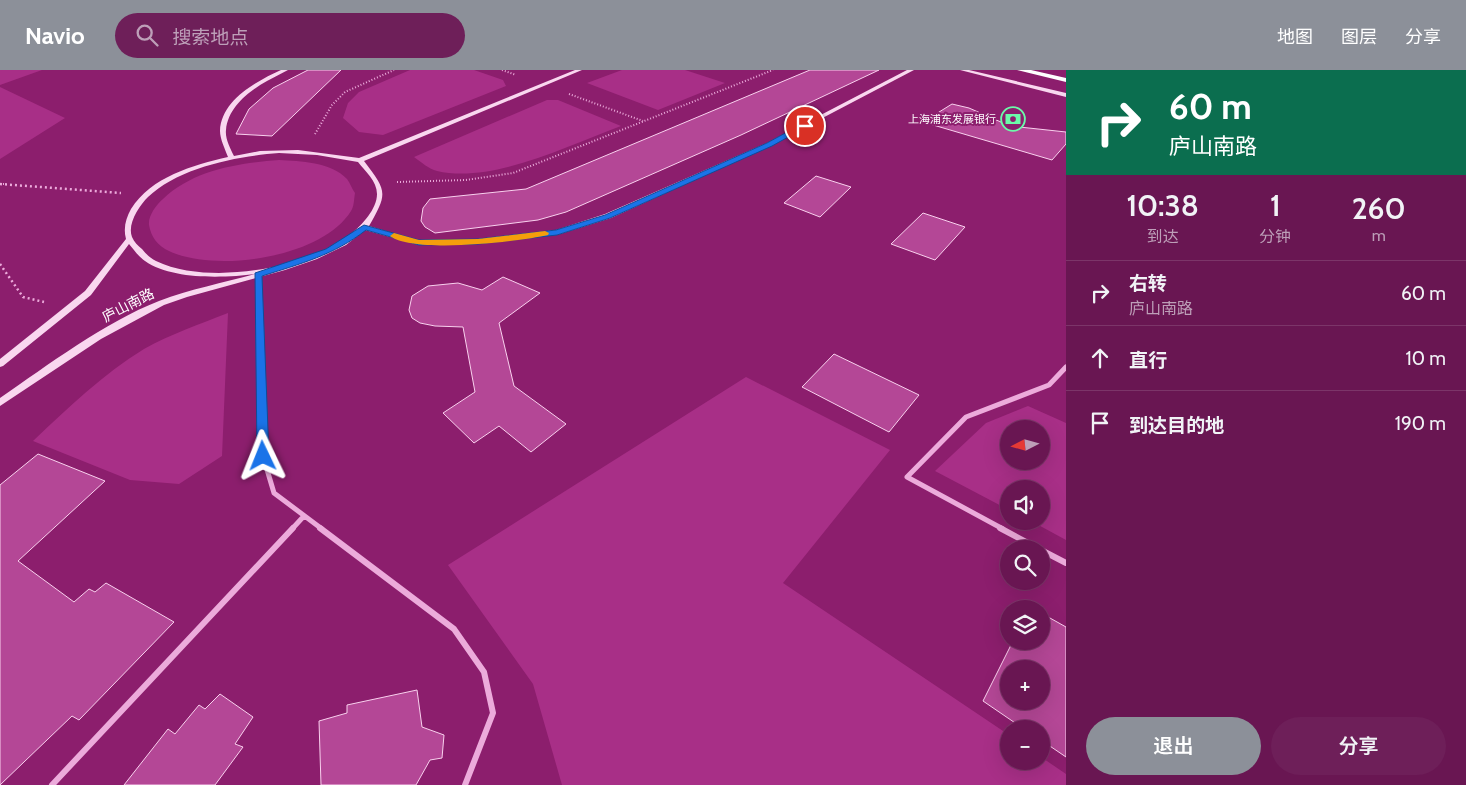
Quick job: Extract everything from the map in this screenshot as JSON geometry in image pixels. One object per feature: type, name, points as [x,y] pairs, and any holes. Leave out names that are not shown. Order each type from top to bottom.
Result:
[{"type":"highway","points":[[1021,70],[1066,80]]},
{"type":"main road","points":[[231,157],[223,132],[225,119],[233,105],[262,82],[285,70]]},
{"type":"main road","points":[[360,160],[377,182],[380,194],[374,215],[364,227],[348,240],[329,251],[286,267],[219,275],[170,269],[148,260],[129,239],[128,224],[139,203],[147,194],[181,173],[231,157],[275,151],[318,152],[360,160],[579,70]]},
{"type":"main road","points":[[364,227],[419,243],[478,241],[557,232],[608,216],[770,144],[911,70]]},
{"type":"main road","points":[[963,70],[1066,95]]},
{"type":"main road","name":"庐山南路","points":[[0,364],[88,293],[129,239]]},
{"type":"main road","name":"庐山南路","points":[[0,403],[67,355],[116,326],[164,302],[286,267]]},
{"type":"street","points":[[258,275],[263,456],[274,493],[454,629],[484,672],[493,713],[465,785]]},
{"type":"street","points":[[1024,540],[907,476],[966,417],[1049,385],[1066,367]]},
{"type":"street","points":[[52,785],[304,516]]},
{"type":"street","points":[[1050,554],[1066,563]]},
{"type":"path","points":[[305,152],[332,105],[345,92],[394,70]]},
{"type":"path","points":[[377,182],[466,180],[513,173],[773,70]]},
{"type":"path","points":[[0,184],[46,189],[147,194]]},
{"type":"path","points":[[0,264],[23,297],[69,309]]},
{"type":"shaded area","points":[[0,70],[42,70],[0,85]]},
{"type":"shaded area","points":[[410,70],[474,70],[503,80],[506,86],[383,135],[359,132],[343,118],[348,103],[359,92]]},
{"type":"shaded area","points":[[622,70],[685,70],[725,83],[658,110],[587,83]]},
{"type":"shaded area","points":[[0,87],[65,118],[0,159]]},
{"type":"shaded area","points":[[547,100],[558,100],[621,126],[555,152],[506,167],[482,172],[459,174],[437,171],[414,157]]},
{"type":"shaded area","points":[[279,160],[306,162],[324,166],[333,169],[347,179],[355,193],[353,205],[351,211],[337,227],[317,240],[293,250],[267,257],[240,260],[213,261],[189,258],[165,249],[153,237],[149,222],[155,207],[175,189],[188,181],[232,166]]},
{"type":"shaded area","points":[[228,313],[222,456],[179,484],[130,480],[33,441],[86,392],[114,369],[144,349]]},
{"type":"shaded area","points":[[746,377],[890,450],[783,583],[1000,729],[1000,770],[1050,770],[1050,763],[1066,774],[1066,785],[562,785],[533,684],[448,565]]},
{"type":"shaded area","points":[[1028,406],[1066,423],[1066,540],[1048,530],[1050,530],[1050,480],[1000,480],[1000,505],[935,471],[986,423]]},
{"type":"building","points":[[308,70],[341,70],[272,136],[236,134],[249,109],[273,88]]},
{"type":"building","points":[[810,70],[879,70],[741,135],[566,212],[538,220],[435,233],[425,227],[421,221],[423,208],[430,199],[526,189]]},
{"type":"building","points":[[952,104],[969,108],[1010,126],[1066,132],[1066,144],[1052,160],[923,122]]},
{"type":"building","points":[[816,176],[851,187],[820,217],[784,203]]},
{"type":"building","points":[[923,213],[965,227],[935,260],[891,244]]},
{"type":"building","points":[[503,277],[540,293],[499,323],[514,386],[566,424],[531,452],[499,426],[474,443],[443,413],[475,392],[463,327],[435,326],[420,323],[412,318],[409,310],[412,296],[428,286],[458,283],[482,290]]},
{"type":"building","points":[[834,354],[919,395],[889,432],[802,387]]},
{"type":"building","points":[[38,454],[105,481],[18,561],[74,602],[89,589],[95,592],[106,583],[174,622],[79,720],[72,716],[0,785],[0,485]]},
{"type":"building","points":[[1050,618],[1066,627],[1066,757],[1050,746],[1050,720],[1011,720],[983,701],[1000,667],[1000,710],[1050,710],[1050,660],[1004,660],[1008,650],[1050,650]]},
{"type":"building","points":[[417,690],[422,727],[444,735],[442,758],[430,760],[416,785],[321,785],[319,721],[347,713],[347,705]]},
{"type":"building","points":[[220,694],[253,717],[235,744],[243,747],[215,785],[124,785],[168,729],[175,734],[199,705],[205,709]]},
{"type":"slow traffic","points":[[394,236],[419,243],[478,241],[545,233]]},
{"type":"place","name":"上海浦东发展银行","points":[[1013,119]]},
{"type":"route","points":[[263,456],[258,275],[329,251],[348,240],[364,227],[419,243],[478,241],[557,232],[608,216],[770,144],[805,126]]}]
